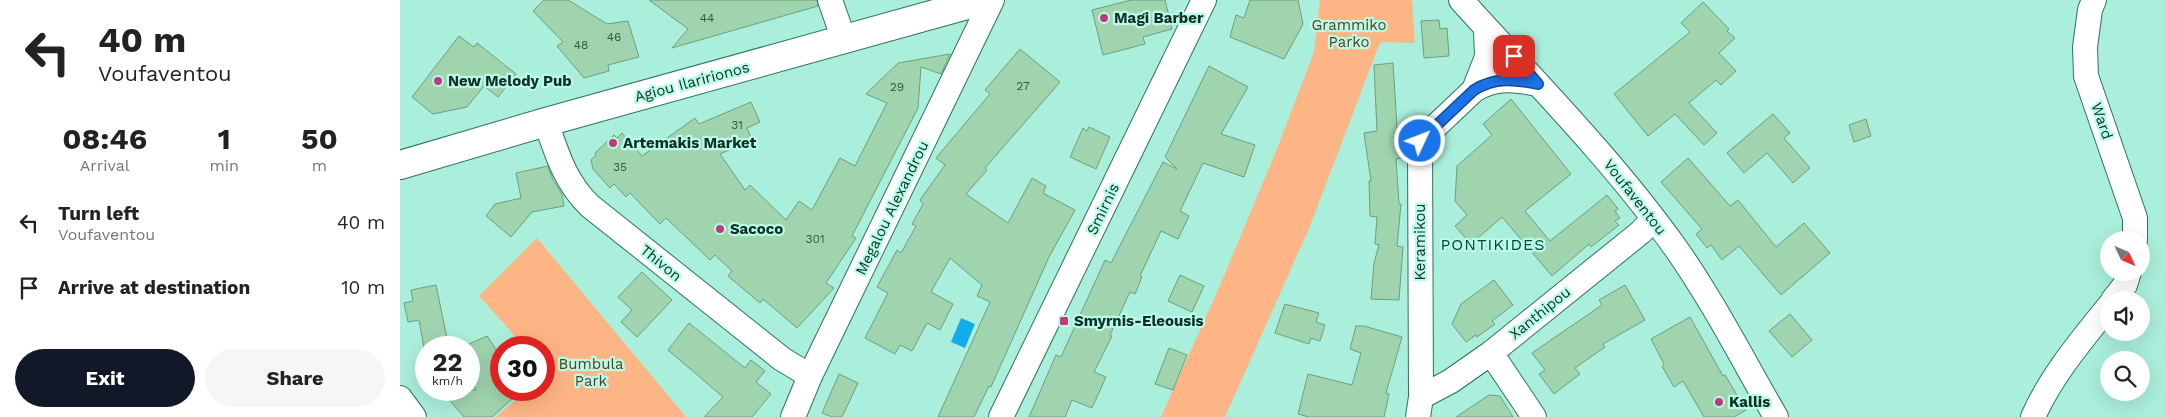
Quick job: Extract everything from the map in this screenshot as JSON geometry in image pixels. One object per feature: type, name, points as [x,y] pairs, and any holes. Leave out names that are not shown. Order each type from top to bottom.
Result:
[{"type":"street","points":[[830,0],[844,40]]},
{"type":"street","name":"Agiou Ilaririonos","points":[[400,165],[546,122],[985,0]]},
{"type":"street","name":"Megalou Alexandrou","points":[[793,417],[810,376],[992,0]]},
{"type":"street","name":"Smirnis","points":[[1001,417],[1204,0]]},
{"type":"street","name":"Voufaventou","points":[[1461,0],[1625,182],[1653,219],[1701,288],[1776,417]]},
{"type":"street","name":"Ward","points":[[2094,0],[2090,10],[2085,47],[2086,76],[2135,218],[2135,231]]},
{"type":"street","name":"Keramikou","points":[[1474,90],[1487,57],[1486,28]]},
{"type":"street","name":"Keramikou","points":[[1419,407],[1420,141],[1474,90],[1495,80],[1514,80],[1538,84]]},
{"type":"street","name":"Thivon","points":[[546,122],[562,170],[584,200],[782,359],[810,376]]},
{"type":"street","name":"Xanthipou","points":[[1419,407],[1446,384],[1491,353],[1641,232],[1653,219]]},
{"type":"street","points":[[2033,417],[2038,405],[2066,361],[2100,318]]},
{"type":"street","points":[[1491,353],[1534,417]]},
{"type":"street","points":[[400,398],[414,417]]},
{"type":"green space","name":"Grammiko Parko","points":[[1320,0],[1412,0],[1415,43],[1382,42],[1379,45],[1310,226],[1225,417],[1161,417],[1218,290],[1277,149],[1314,52]]},
{"type":"green space","name":"Bumbula Park","points":[[537,238],[686,417],[496,417],[514,401],[555,401],[555,336],[515,336],[479,296]]},
{"type":"water","points":[[961,318],[975,324],[965,348],[951,342]]},
{"type":"building","points":[[544,0],[568,0],[607,24],[628,21],[639,57],[608,65],[609,71],[584,78],[557,46],[563,42],[533,11]]},
{"type":"building","points":[[649,0],[817,0],[818,6],[672,48],[688,29]]},
{"type":"building","points":[[1131,0],[1165,0],[1172,29],[1143,37],[1145,44],[1103,55],[1092,10]]},
{"type":"building","points":[[1250,0],[1298,0],[1303,24],[1284,59],[1230,37],[1236,15],[1244,18]]},
{"type":"building","points":[[1703,2],[1735,38],[1719,53],[1736,71],[1721,85],[1716,80],[1689,103],[1717,133],[1704,145],[1675,114],[1648,136],[1614,94],[1690,32],[1681,23]]},
{"type":"building","points":[[1439,20],[1440,29],[1447,28],[1449,56],[1424,58],[1421,21]]},
{"type":"building","points":[[459,36],[474,47],[477,43],[516,74],[498,97],[484,86],[467,107],[433,114],[412,97]]},
{"type":"building","points":[[1020,49],[1060,82],[985,168],[987,170],[966,194],[1008,223],[1032,178],[1046,186],[1043,193],[1075,210],[1049,257],[991,387],[989,386],[974,417],[938,417],[990,302],[977,296],[982,285],[950,258],[931,292],[953,304],[940,330],[927,323],[912,351],[900,345],[895,354],[865,338],[888,293],[877,287],[897,250],[901,253],[916,226],[912,224],[923,204],[920,200],[945,165],[936,158],[990,94],[985,90]]},
{"type":"building","points":[[950,54],[941,74],[921,67],[918,108],[852,236],[856,238],[826,283],[834,288],[797,328],[763,299],[760,303],[728,276],[732,271],[715,255],[710,260],[666,218],[660,224],[630,193],[626,197],[614,184],[610,188],[593,169],[591,160],[596,155],[595,153],[614,135],[617,138],[622,133],[642,156],[695,118],[699,124],[751,102],[760,122],[747,128],[752,140],[720,154],[745,190],[750,185],[786,220],[799,201],[812,210],[840,158],[855,166],[887,103],[866,94],[898,63]]},
{"type":"building","points":[[1393,63],[1397,128],[1402,128],[1406,157],[1396,159],[1399,204],[1401,204],[1397,246],[1403,247],[1399,300],[1371,299],[1374,263],[1379,245],[1375,244],[1377,217],[1370,216],[1369,181],[1371,181],[1364,133],[1377,131],[1374,65]]},
{"type":"building","points":[[1209,66],[1248,87],[1221,134],[1255,145],[1244,177],[1203,163],[1180,211],[1189,216],[1178,239],[1161,231],[1140,276],[1142,277],[1135,294],[1130,292],[1110,335],[1112,336],[1094,372],[1106,377],[1092,408],[1072,400],[1065,417],[1029,417],[1056,355],[1061,357],[1105,260],[1111,263],[1163,162],[1177,169],[1165,157]]},
{"type":"building","points":[[1511,99],[1571,174],[1525,211],[1550,241],[1607,195],[1618,209],[1615,211],[1620,218],[1615,221],[1619,225],[1591,247],[1589,244],[1552,276],[1502,217],[1471,244],[1455,226],[1467,215],[1455,201],[1457,166],[1492,135],[1483,124]]},
{"type":"building","points":[[1773,114],[1790,133],[1784,138],[1810,168],[1793,183],[1767,153],[1744,173],[1727,153]]},
{"type":"building","points":[[1866,119],[1871,136],[1854,142],[1849,125]]},
{"type":"building","points":[[1089,127],[1110,137],[1096,169],[1070,157],[1083,128],[1087,131]]},
{"type":"building","points":[[1688,158],[1730,206],[1738,200],[1776,247],[1804,223],[1830,253],[1781,295],[1739,246],[1722,260],[1711,245],[1707,248],[1696,234],[1702,229],[1661,182]]},
{"type":"building","points":[[548,166],[553,180],[562,194],[564,206],[532,212],[511,237],[486,216],[495,204],[521,198],[516,173]]},
{"type":"building","points":[[642,272],[672,300],[637,337],[621,322],[632,310],[618,297]]},
{"type":"building","points":[[1180,275],[1204,286],[1192,312],[1168,301]]},
{"type":"building","points":[[1494,280],[1513,305],[1492,321],[1495,324],[1477,337],[1476,335],[1466,342],[1452,324],[1461,304]]},
{"type":"building","points":[[436,285],[447,336],[422,336],[419,320],[408,322],[404,303],[413,301],[411,290]]},
{"type":"building","points":[[1625,285],[1645,320],[1603,344],[1605,347],[1575,368],[1580,374],[1554,394],[1539,374],[1545,370],[1532,353],[1602,305],[1599,300]]},
{"type":"building","points":[[1285,304],[1319,313],[1316,322],[1325,325],[1320,341],[1311,338],[1309,344],[1275,333]]},
{"type":"building","points":[[1790,314],[1812,340],[1792,357],[1769,331]]},
{"type":"building","points":[[1690,317],[1723,376],[1725,375],[1746,410],[1734,417],[1704,417],[1683,381],[1674,387],[1662,366],[1664,364],[1651,339]]},
{"type":"building","points":[[689,323],[745,368],[751,360],[765,371],[756,382],[771,394],[752,417],[704,417],[723,397],[668,350]]},
{"type":"building","points":[[1356,326],[1364,326],[1402,337],[1386,393],[1389,394],[1384,417],[1309,417],[1298,414],[1308,374],[1352,385],[1361,353],[1350,349]]},
{"type":"building","points":[[487,336],[490,340],[490,401],[510,401],[492,417],[464,417],[450,401],[480,401],[480,339]]},
{"type":"building","points":[[1169,348],[1187,355],[1173,390],[1155,384]]},
{"type":"building","points":[[839,374],[858,383],[842,417],[832,417],[822,413]]},
{"type":"building","points":[[1489,395],[1500,396],[1513,417],[1456,417]]},
{"type":"place","name":"Magi Barber","points":[[1104,18]]},
{"type":"place","name":"New Melody Pub","points":[[438,81]]},
{"type":"place","name":"Artemakis Market","points":[[613,143]]},
{"type":"place","name":"Sacoco","points":[[720,229]]},
{"type":"place","name":"Smyrnis-Eleousis","points":[[1064,321]]},
{"type":"place","name":"Kallis","points":[[1719,402]]},
{"type":"district","name":"PONTIKIDES","points":[[1493,244]]},
{"type":"route","points":[[1420,141],[1474,90],[1483,84],[1495,80],[1508,79],[1538,84],[1514,56]]}]
